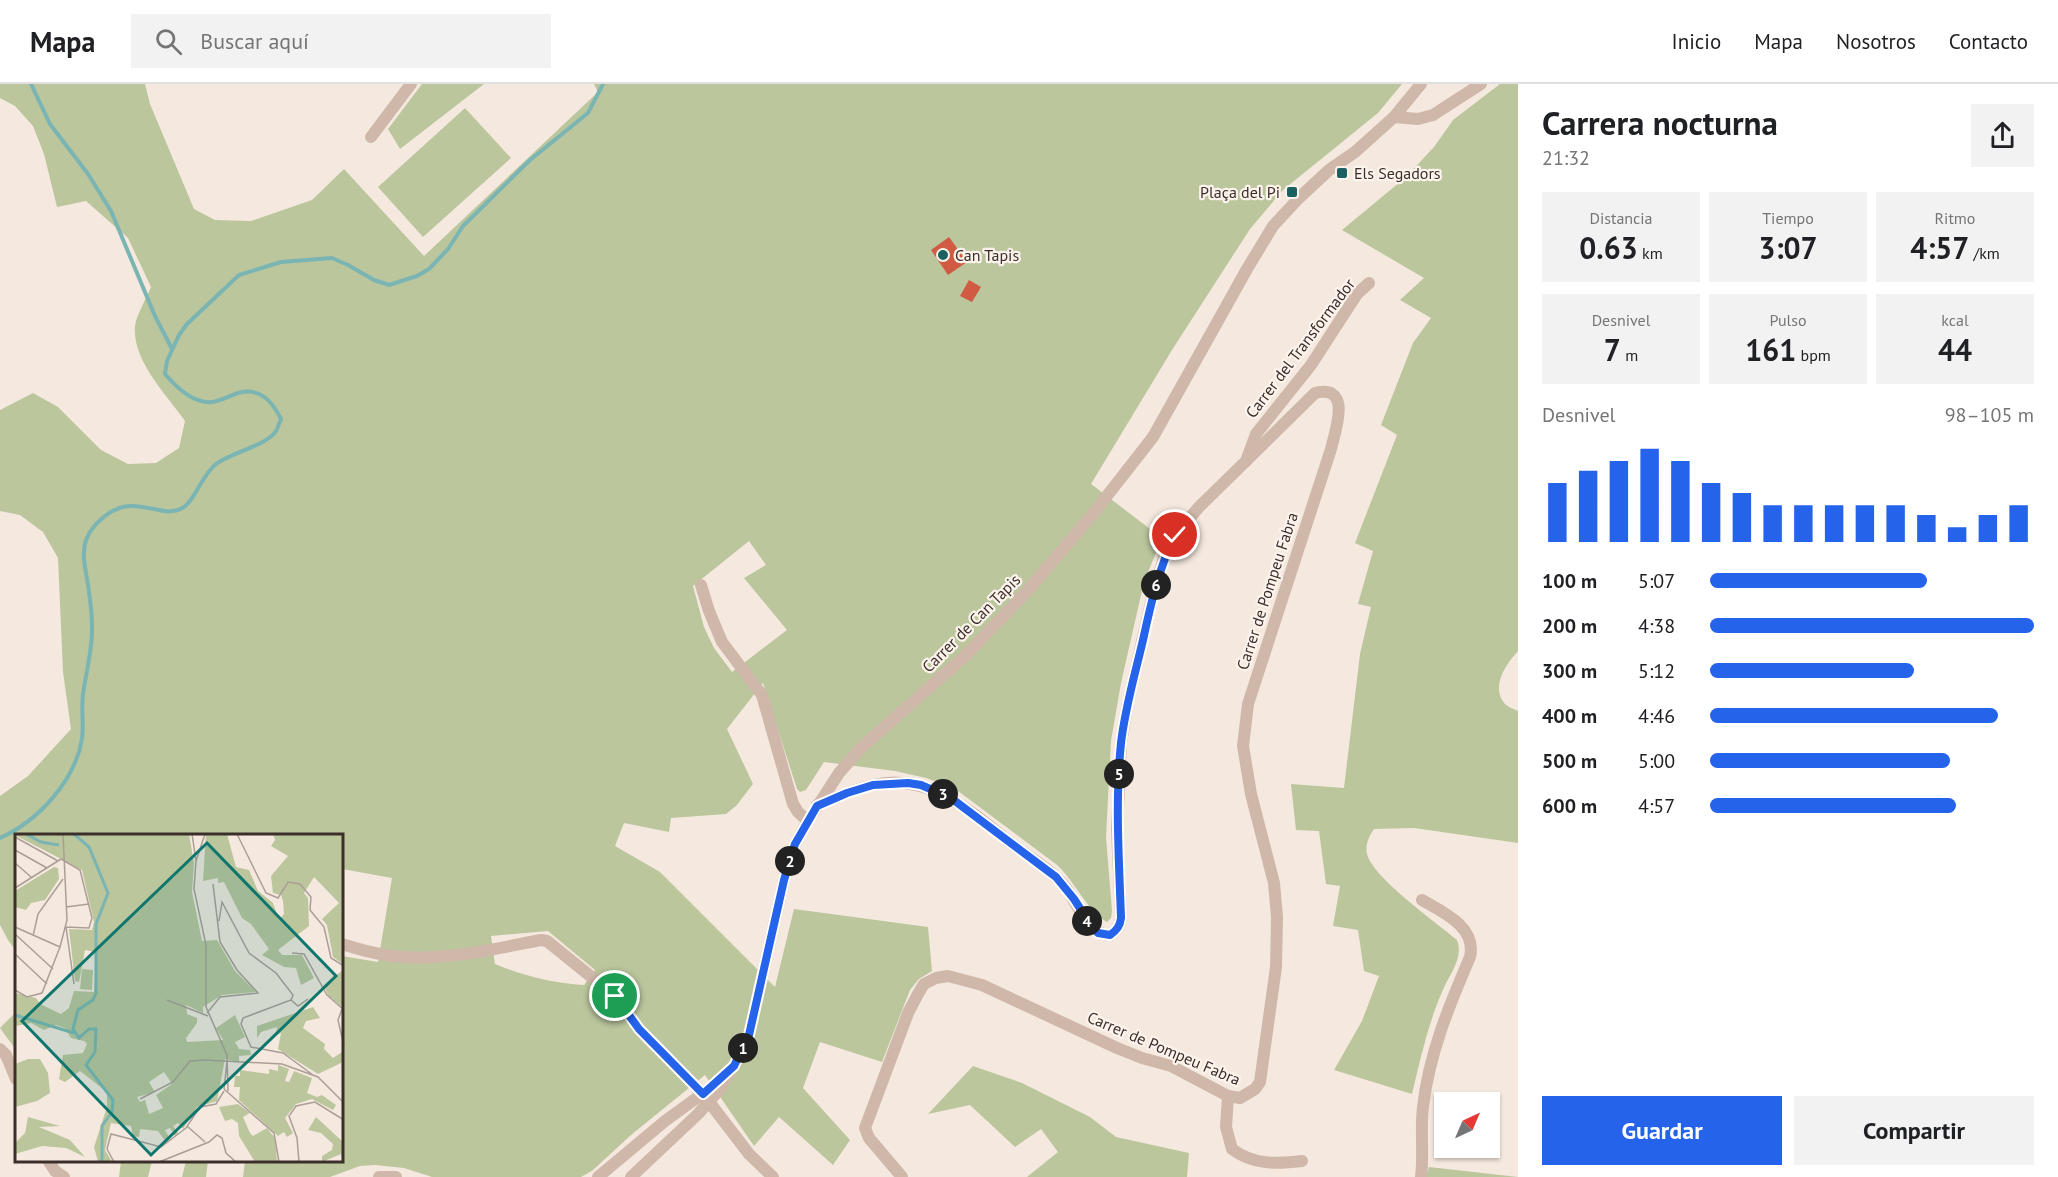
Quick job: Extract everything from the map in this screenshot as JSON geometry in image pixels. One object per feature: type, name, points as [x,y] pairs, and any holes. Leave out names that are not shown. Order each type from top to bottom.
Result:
[{"type":"street","points":[[371,137],[411,84]]},
{"type":"street","name":"Carrer de Can Tapis","points":[[631,1177],[706,1098],[719,1090],[734,1066],[749,1035],[784,880],[795,844],[839,773],[862,747],[965,656],[1029,589],[1085,523],[1153,437],[1247,269],[1274,226],[1329,170],[1355,152],[1394,117],[1421,84]]},
{"type":"street","points":[[1394,117],[1418,119],[1433,115],[1480,84]]},
{"type":"street","name":"Carrer del Transformador","points":[[817,806],[847,793],[887,783],[921,785],[936,790],[971,813],[1056,877],[1074,899],[1086,920],[1098,933],[1110,935],[1115,931],[1120,925],[1121,918],[1117,829],[1121,742],[1153,594],[1164,558],[1175,535],[1199,507],[1246,461],[1256,434],[1311,365],[1352,300],[1370,283]]},
{"type":"street","name":"Carrer de Pompeu Fabra","points":[[902,1177],[869,1138],[865,1128],[908,1013],[924,984],[936,978],[948,976],[982,985],[1117,1048],[1171,1066],[1228,1096],[1240,1098],[1255,1089],[1260,1082],[1276,967],[1277,917],[1274,883],[1251,794],[1244,746],[1245,723],[1251,693],[1331,450],[1340,413],[1335,397],[1322,391],[1315,393],[1246,461]]},
{"type":"street","points":[[701,585],[722,642],[762,696],[793,804],[798,812],[808,820]]},
{"type":"street","points":[[1421,1177],[1422,1122],[1432,1057],[1470,957],[1472,945],[1468,935],[1454,919],[1422,900]]},
{"type":"street","points":[[344,944],[391,956],[414,957],[455,954],[541,940],[547,941],[615,996],[639,1029],[706,1098],[749,1154],[773,1177]]},
{"type":"street","points":[[0,1049],[6,1055],[15,1077]]},
{"type":"street","points":[[1228,1096],[1226,1127],[1232,1149],[1266,1164],[1302,1161]]},
{"type":"street","points":[[598,1177],[665,1121],[706,1098]]},
{"type":"street","points":[[49,1162],[55,1171],[64,1177]]},
{"type":"street","points":[[379,1177],[396,1177]]},
{"type":"green space","points":[[0,84],[145,84],[150,104],[194,209],[215,220],[251,221],[312,200],[344,169],[424,256],[598,92],[594,84],[1402,84],[1378,113],[1283,190],[1250,229],[1172,350],[1091,484],[1162,538],[1144,582],[1121,683],[1111,741],[1106,837],[1111,918],[1107,922],[1093,911],[1057,865],[954,788],[926,778],[895,771],[824,762],[806,790],[800,792],[797,789],[763,683],[727,729],[753,784],[736,806],[726,814],[671,818],[669,832],[624,823],[615,846],[660,872],[775,987],[794,909],[928,927],[932,971],[919,979],[910,990],[882,1062],[820,1042],[803,1088],[850,1140],[833,1165],[779,1117],[754,1146],[705,1075],[631,1135],[593,1170],[581,1177],[432,1177],[404,1168],[375,1165],[360,1166],[330,1177],[243,1177],[245,1162],[344,1162],[344,956],[378,962],[392,878],[344,869],[344,834],[15,834],[15,950],[0,925],[0,796],[28,776],[71,729],[63,672],[58,558],[43,532],[20,515],[0,511],[0,410],[33,393],[58,407],[101,450],[128,464],[156,463],[179,448],[185,421],[152,377],[139,352],[135,326],[151,287],[128,238],[86,201],[57,207],[44,154],[33,126],[15,106],[0,98]],"holes":[[[749,541],[766,565],[744,578],[787,630],[732,672],[714,648],[704,627],[693,586]],[[548,931],[595,970],[584,985],[561,983],[517,972],[495,964],[491,936]]]},
{"type":"green space","points":[[422,84],[484,84],[400,149],[388,129]]},
{"type":"green space","points":[[1500,84],[1518,84],[1518,651],[1501,676],[1499,690],[1505,704],[1518,711],[1518,843],[1414,828],[1374,829],[1369,838],[1367,854],[1381,875],[1406,899],[1457,940],[1459,946],[1456,962],[1430,1024],[1412,1094],[1334,1070],[1362,1021],[1379,976],[1364,971],[1358,930],[1333,926],[1340,886],[1326,884],[1319,831],[1296,830],[1291,784],[1344,788],[1360,654],[1371,607],[1358,604],[1373,551],[1355,543],[1397,435],[1381,425],[1413,343],[1431,318],[1400,300],[1424,278],[1342,230],[1406,177],[1434,147],[1453,120]]},
{"type":"green space","points":[[465,108],[511,158],[423,237],[378,187]]},
{"type":"green space","points":[[15,1013],[15,1049],[0,1028]]},
{"type":"green space","points":[[973,1066],[1022,1083],[1090,1117],[1116,1137],[1189,1153],[1187,1177],[1027,1177],[1058,1152],[1041,1129],[1015,1147],[970,1105],[928,1114]]},
{"type":"green space","points":[[121,1162],[152,1162],[148,1177],[119,1177]]},
{"type":"green space","points":[[186,1162],[208,1162],[206,1177],[182,1177]]},
{"type":"green space","points":[[1429,1167],[1518,1177],[1426,1177]]},
{"type":"building","name":"Can Tapis","points":[[949,237],[967,262],[948,275],[931,250]]},
{"type":"building","points":[[969,280],[981,287],[972,302],[960,296]]},
{"type":"waterway","points":[[31,84],[50,124],[88,174],[111,211],[155,316],[172,349]]},
{"type":"waterway","points":[[0,838],[28,821],[53,798],[72,770],[78,755],[82,739],[83,694],[92,634],[91,606],[84,557],[86,540],[92,529],[105,516],[116,509],[127,506],[167,511],[176,511],[184,507],[216,464],[265,441],[276,431],[281,419],[269,401],[253,392],[238,393],[205,402],[186,394],[174,384],[165,374],[167,361],[179,335],[187,324],[239,275],[281,262],[332,258],[374,280],[389,285],[417,276],[429,269],[448,249],[463,226],[530,160],[588,113],[603,84]]},
{"type":"place","name":"Els Segadors","points":[[1342,173]]},
{"type":"place","name":"Plaça del Pi","points":[[1292,192]]},
{"type":"place","name":"Can Tapis","points":[[943,255]]},
{"type":"route","points":[[615,996],[639,1029],[703,1094],[715,1085],[734,1066],[749,1035],[784,880],[795,844],[803,828],[817,806],[847,793],[887,783],[921,785],[951,798],[1056,877],[1065,886],[1086,920],[1098,933],[1110,935],[1115,931],[1120,925],[1121,918],[1117,829],[1121,742],[1153,594],[1164,558],[1175,535]]}]
